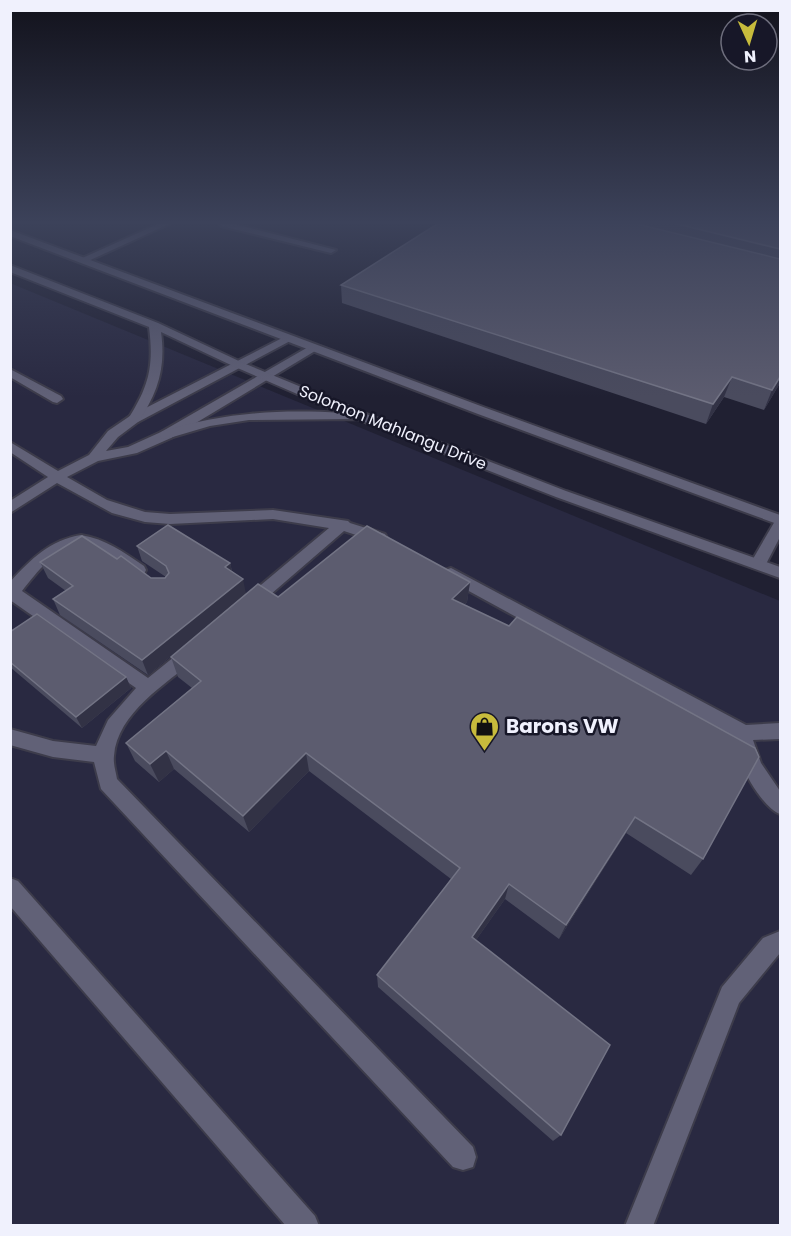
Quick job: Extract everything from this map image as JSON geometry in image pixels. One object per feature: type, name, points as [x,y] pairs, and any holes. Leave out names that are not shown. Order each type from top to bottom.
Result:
[{"type":"main road","name":"Solomon Mahlangu Drive","points":[[45,282],[154,325],[237,364],[365,418],[561,494],[780,573]]},
{"type":"main road","points":[[140,282],[780,522],[758,564]]},
{"type":"main road","points":[[134,419],[147,399],[157,375],[159,354],[154,325]]},
{"type":"main road","points":[[94,458],[113,434],[134,419],[288,338]]},
{"type":"main road","points":[[10,508],[59,476],[94,458],[132,450],[166,435],[314,348]]},
{"type":"main road","points":[[10,372],[57,399]]},
{"type":"main road","points":[[166,435],[215,421],[261,415],[310,414],[365,418]]},
{"type":"main road","points":[[10,446],[107,507],[136,516],[184,518],[235,514],[303,516],[343,524],[393,543]]},
{"type":"main road","points":[[237,614],[343,524]]},
{"type":"main road","points":[[149,688],[11,593],[39,561],[60,546],[76,541],[94,542],[154,580]]},
{"type":"main road","points":[[435,565],[744,733],[780,731]]},
{"type":"main road","points":[[202,644],[131,704],[112,729],[104,754],[108,783],[464,1157]]},
{"type":"main road","points":[[744,733],[747,751],[757,772],[770,794],[780,805]]},
{"type":"main road","points":[[10,737],[53,749],[104,754]]},
{"type":"main road","points":[[10,889],[305,1226]]},
{"type":"main road","points":[[639,1226],[730,995],[771,946],[780,942]]},
{"type":"shaded area","points":[[10,283],[780,601],[780,1225],[11,1225]]},
{"type":"building","points":[[346,282],[780,282],[780,377],[772,390],[732,377],[713,404],[341,285]]},
{"type":"building","points":[[168,525],[230,563],[225,567],[243,579],[142,660],[53,599],[73,586],[40,562],[82,536],[117,559],[121,556],[151,578],[165,578],[169,573],[166,566],[137,546]]},
{"type":"building","points":[[367,526],[470,582],[452,599],[509,626],[517,617],[755,748],[759,757],[703,859],[635,817],[566,925],[509,884],[472,937],[610,1045],[561,1135],[377,975],[460,868],[306,753],[243,816],[166,751],[150,764],[126,743],[201,681],[171,657],[258,584],[278,597]]},
{"type":"building","points":[[37,614],[126,677],[76,717],[10,662],[10,632]]},
{"type":"place","name":"Barons VW","points":[[485,752]]}]
